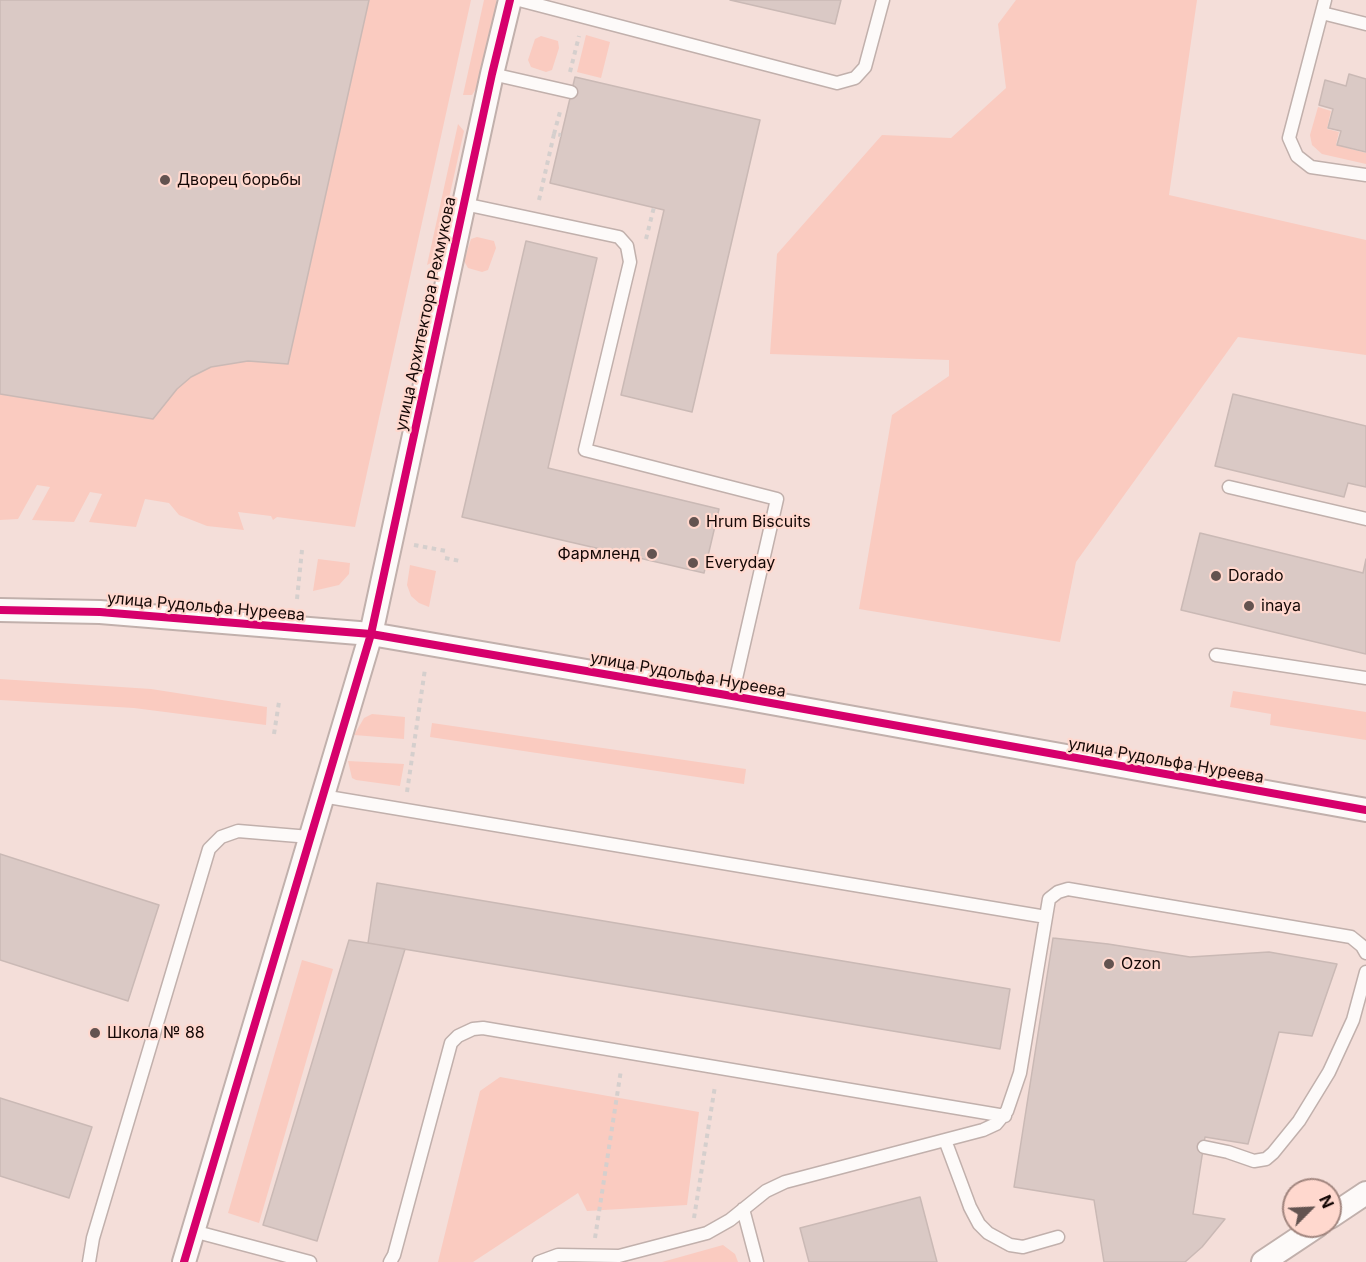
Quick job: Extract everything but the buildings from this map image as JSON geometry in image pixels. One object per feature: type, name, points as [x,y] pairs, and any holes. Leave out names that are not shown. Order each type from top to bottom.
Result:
[{"type":"street","name":"улица Архитектора Рехмукова","points":[[184,1262],[371,634],[510,0]]},
{"type":"street","name":"улица Рудольфа Нуреева","points":[[0,610],[100,612],[371,634],[732,696],[1366,810]]},
{"type":"street","points":[[1342,1209],[1366,1193]]},
{"type":"street","points":[[1263,1262],[1299,1238]]},
{"type":"lane","points":[[519,0],[837,83],[855,78],[865,67],[883,0]]},
{"type":"lane","points":[[1325,0],[1289,138],[1297,156],[1311,167],[1366,175]]},
{"type":"lane","points":[[1322,13],[1366,24]]},
{"type":"lane","points":[[492,74],[568,91]]},
{"type":"lane","points":[[464,204],[619,237],[627,246],[630,262],[585,450],[777,498],[732,696]]},
{"type":"lane","points":[[1229,487],[1366,519]]},
{"type":"lane","points":[[1216,655],[1366,678]]},
{"type":"lane","points":[[322,796],[1046,917]]},
{"type":"lane","points":[[89,1262],[96,1226],[209,849],[221,837],[238,831],[310,837]]},
{"type":"lane","points":[[539,1262],[558,1255],[592,1255],[620,1259],[707,1233],[721,1226],[766,1191],[784,1182],[989,1128],[1005,1116],[1020,1073],[1049,899],[1058,892],[1068,889],[1351,937],[1362,946],[1366,953]]},
{"type":"lane","points":[[1204,1147],[1254,1161],[1266,1158],[1273,1153],[1299,1121],[1329,1072],[1353,1020],[1366,972]]},
{"type":"lane","points":[[390,1262],[394,1255],[451,1043],[458,1036],[473,1029],[483,1028],[1005,1116]]},
{"type":"lane","points":[[945,1140],[970,1207],[979,1224],[988,1233],[1010,1245],[1023,1247],[1058,1238]]},
{"type":"lane","points":[[743,1209],[758,1262]]},
{"type":"lane","points":[[193,1231],[310,1262]]},
{"type":"path","points":[[535,219],[554,134],[568,91],[584,17]]},
{"type":"path","points":[[554,134],[561,135]]},
{"type":"path","points":[[646,239],[654,207]]},
{"type":"path","points":[[411,544],[446,551]]},
{"type":"path","points":[[297,599],[302,550]]},
{"type":"path","points":[[445,558],[460,561]]},
{"type":"path","points":[[407,793],[429,644]]},
{"type":"path","points":[[274,734],[279,702]]},
{"type":"path","points":[[592,1255],[624,1052]]},
{"type":"path","points":[[691,1237],[718,1067]]},
{"type":"shaded area","points":[[0,0],[471,0],[355,527],[277,517],[273,520],[271,516],[238,512],[244,530],[207,526],[179,515],[169,503],[145,499],[136,527],[89,522],[102,494],[90,492],[74,522],[32,520],[50,487],[37,485],[18,519],[0,520]]},
{"type":"shaded area","points":[[484,0],[496,0],[497,3],[477,87],[472,95],[463,95]]},
{"type":"shaded area","points":[[1016,0],[1197,0],[1169,195],[1366,240],[1366,355],[1238,337],[1076,562],[1060,642],[859,609],[892,415],[949,376],[949,360],[770,354],[777,254],[882,135],[951,138],[1006,88],[998,24]]},
{"type":"shaded area","points":[[586,35],[610,42],[601,78],[577,72]]},
{"type":"shaded area","points":[[541,36],[558,41],[559,48],[552,70],[546,72],[531,67],[528,60],[535,39]]},
{"type":"shaded area","points":[[1318,107],[1331,111],[1327,129],[1339,132],[1336,145],[1366,153],[1366,164],[1322,154],[1312,145],[1310,135]]},
{"type":"shaded area","points":[[458,124],[464,131],[435,261],[427,265]]},
{"type":"shaded area","points":[[477,237],[494,241],[496,248],[488,270],[482,272],[468,268],[464,261],[471,239]]},
{"type":"shaded area","points":[[318,559],[350,563],[349,574],[339,585],[313,591]]},
{"type":"shaded area","points":[[410,565],[436,571],[429,607],[419,603],[411,596],[407,585]]},
{"type":"shaded area","points":[[0,679],[151,689],[267,707],[266,725],[134,708],[0,700]]},
{"type":"shaded area","points":[[1233,691],[1366,712],[1366,740],[1270,725],[1271,714],[1230,707]]},
{"type":"shaded area","points":[[372,714],[405,717],[404,739],[354,735],[364,718]]},
{"type":"shaded area","points":[[432,723],[746,769],[744,784],[430,737]]},
{"type":"shaded area","points":[[348,761],[404,764],[400,786],[356,780],[352,778]]},
{"type":"shaded area","points":[[302,960],[333,969],[259,1223],[228,1213]]},
{"type":"shaded area","points":[[500,1077],[699,1112],[687,1205],[587,1211],[578,1193],[473,1262],[438,1262],[480,1091]]},
{"type":"shaded area","points":[[723,1245],[735,1254],[738,1262],[662,1262]]},
{"type":"cycle path","points":[[184,1262],[371,634],[510,0]]},
{"type":"cycle path","points":[[0,610],[100,612],[371,634],[732,696],[1366,810]]},
{"type":"place","name":"Дворец борьбы","points":[[165,180]]},
{"type":"place","name":"Hrum Biscuits","points":[[694,522]]},
{"type":"place","name":"Фармленд","points":[[652,554]]},
{"type":"place","name":"Everyday","points":[[693,563]]},
{"type":"place","name":"Dorado","points":[[1216,576]]},
{"type":"place","name":"inaya","points":[[1249,606]]},
{"type":"place","name":"Ozon","points":[[1109,964]]},
{"type":"place","name":"Школа № 88","points":[[95,1033]]}]
